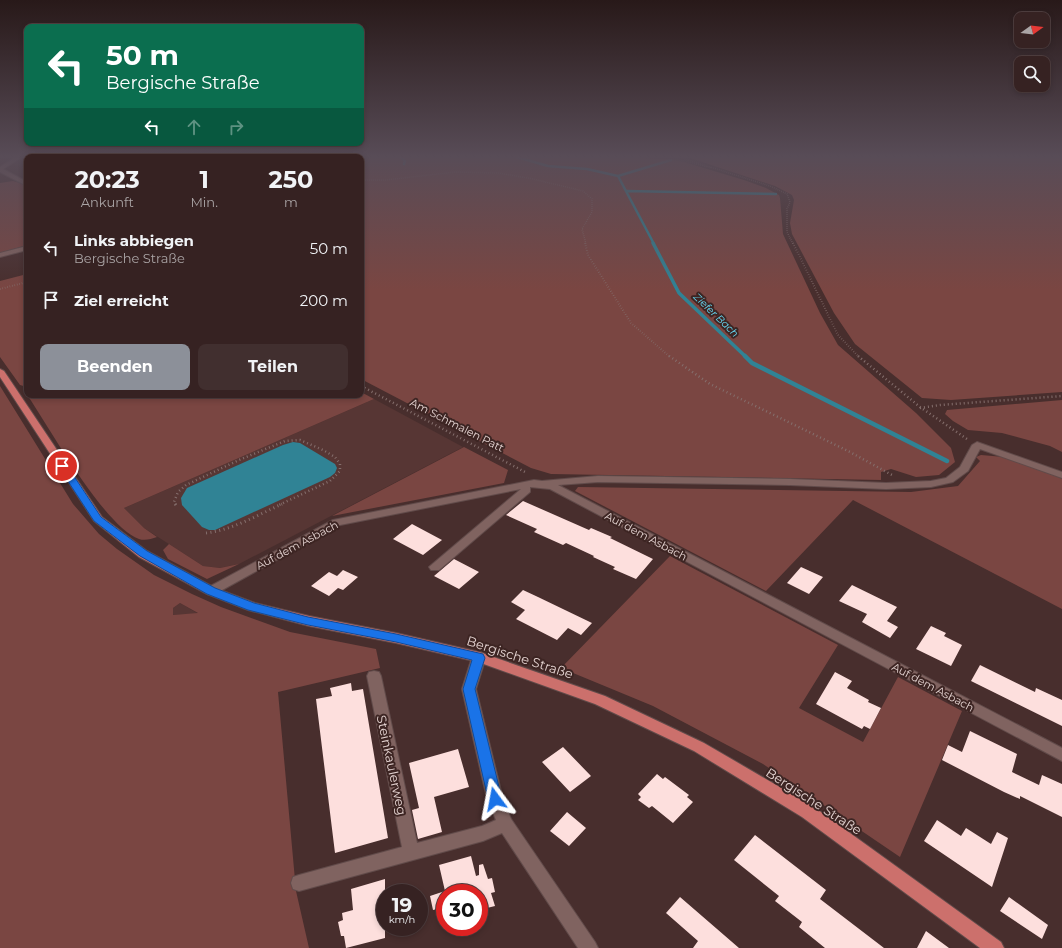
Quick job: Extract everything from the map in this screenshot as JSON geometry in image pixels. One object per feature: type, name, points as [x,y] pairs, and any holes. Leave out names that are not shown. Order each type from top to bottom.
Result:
[{"type":"main road","name":"Bergische Straße","points":[[0,371],[98,519],[143,554],[211,591],[252,607],[308,621],[396,638],[479,658],[533,675],[600,700],[699,746],[808,812],[995,948]]},
{"type":"street","points":[[0,255],[24,249]]},
{"type":"street","points":[[542,484],[598,479],[906,485],[932,484],[950,480],[964,469],[977,445],[1062,475]]},
{"type":"street","name":"Auf dem Asbach","points":[[211,591],[337,522],[525,485],[542,484],[554,487],[1062,754]]},
{"type":"street","points":[[435,567],[526,490],[525,485]]},
{"type":"street","points":[[479,658],[469,689],[495,799],[505,824],[589,948]]},
{"type":"street","name":"Steinkaulerweg","points":[[374,676],[411,853]]},
{"type":"street","points":[[299,883],[483,833],[505,824]]},
{"type":"path","points":[[592,201],[592,212],[582,229],[588,255],[631,322],[654,344],[692,373],[710,384],[881,468],[906,485]]},
{"type":"path","points":[[788,201],[786,224],[787,232],[838,335],[846,346],[920,408],[953,431],[977,445]]},
{"type":"path","points":[[0,289],[24,283]]},
{"type":"path","name":"Am Schmalen Patt","points":[[364,388],[524,471],[542,484]]},
{"type":"path","points":[[920,408],[940,405],[1062,396]]},
{"type":"path","points":[[177,506],[174,502],[178,492],[186,485],[239,460],[285,441],[300,440],[335,457],[340,464],[340,471],[330,481],[242,522],[215,532],[206,533]]},
{"type":"shaded area","points":[[0,201],[24,201],[24,246],[0,253]]},
{"type":"shaded area","points":[[364,201],[780,201],[783,234],[820,313],[838,345],[916,413],[951,448],[955,462],[939,475],[916,477],[891,469],[881,472],[881,480],[551,474],[531,468],[364,381]]},
{"type":"shaded area","points":[[794,201],[1062,201],[1062,392],[951,400],[922,398],[855,344],[834,313],[792,234],[790,223]]},
{"type":"shaded area","points":[[24,275],[24,386],[20,385],[0,357],[0,281]]},
{"type":"shaded area","points":[[0,386],[73,504],[99,534],[117,549],[154,575],[221,607],[290,632],[376,649],[380,668],[278,692],[296,891],[309,948],[0,948]],"holes":[[[180,603],[198,613],[173,615],[173,608]]]},
{"type":"shaded area","points":[[364,394],[374,399],[124,508],[144,528],[157,537],[150,539],[139,539],[125,531],[110,516],[64,453],[29,398],[364,398]]},
{"type":"shaded area","points":[[374,399],[463,447],[239,564],[220,568],[203,566],[144,528],[124,508]]},
{"type":"shaded area","points":[[1062,400],[1062,452],[1050,446],[1002,433],[968,430],[945,414],[947,410]]},
{"type":"shaded area","points":[[464,447],[508,470],[504,483],[332,516]]},
{"type":"shaded area","points":[[981,455],[1004,457],[1062,477],[1062,609],[853,500],[766,591],[575,491],[578,487],[911,492],[958,486],[980,461],[976,457]]},
{"type":"shaded area","points":[[169,544],[203,566],[220,568],[239,564],[207,579],[168,559],[163,550]]},
{"type":"shaded area","points":[[670,556],[838,645],[799,708],[863,742],[898,677],[962,711],[900,857],[763,764],[653,706],[561,668]]},
{"type":"shaded area","points":[[180,603],[199,614],[172,615],[173,608]]},
{"type":"water","points":[[293,442],[300,443],[335,464],[337,468],[335,473],[330,477],[215,530],[209,530],[202,527],[182,505],[181,498],[187,488],[283,445]]},
{"type":"building","points":[[523,501],[589,530],[591,528],[612,537],[610,538],[653,559],[636,579],[613,569],[615,567],[593,557],[594,556],[566,543],[563,545],[534,532],[537,529],[506,515]]},
{"type":"building","points":[[412,524],[442,540],[423,555],[393,539]]},
{"type":"building","points":[[454,559],[479,572],[459,589],[434,576]]},
{"type":"building","points":[[801,567],[823,577],[809,594],[787,583]]},
{"type":"building","points":[[343,570],[358,577],[343,590],[338,588],[329,596],[311,586],[329,572],[337,576]]},
{"type":"building","points":[[852,585],[897,607],[887,621],[898,627],[890,638],[862,622],[867,614],[839,601]]},
{"type":"building","points":[[523,590],[592,623],[581,635],[568,628],[557,640],[516,619],[525,610],[511,602]]},
{"type":"building","points":[[931,626],[946,633],[944,636],[962,645],[951,666],[916,649]]},
{"type":"building","points":[[980,665],[1035,692],[1036,688],[1062,700],[1062,726],[971,681]]},
{"type":"building","points":[[835,672],[852,681],[847,688],[869,700],[868,702],[881,708],[870,729],[864,726],[862,729],[816,704]]},
{"type":"building","points":[[351,683],[352,691],[363,689],[388,838],[335,853],[316,699],[332,696],[330,688]]},
{"type":"building","points":[[970,731],[1017,754],[1012,772],[1039,785],[1042,775],[1062,784],[1062,817],[1020,796],[1020,799],[1004,792],[942,760],[948,745],[962,752]]},
{"type":"building","points":[[563,747],[591,776],[570,792],[542,762]]},
{"type":"building","points":[[458,749],[469,787],[434,797],[442,832],[418,839],[412,810],[419,808],[409,763]]},
{"type":"building","points":[[657,774],[663,779],[665,777],[689,795],[687,797],[693,802],[673,823],[652,806],[649,808],[638,800],[641,797],[638,794]]},
{"type":"building","points":[[567,812],[586,828],[569,846],[550,831]]},
{"type":"building","points":[[937,820],[961,836],[966,828],[991,844],[997,832],[1008,838],[992,887],[924,841]]},
{"type":"building","points":[[755,835],[826,890],[820,899],[884,948],[825,948],[799,927],[802,922],[775,901],[779,896],[734,860]]},
{"type":"building","points":[[471,856],[476,876],[479,875],[479,865],[483,864],[488,879],[492,878],[495,892],[491,893],[495,906],[488,908],[488,884],[443,884],[439,865]]},
{"type":"building","points":[[385,879],[385,884],[376,884],[376,936],[385,936],[385,938],[346,948],[344,936],[341,936],[338,922],[343,920],[342,913],[353,910],[351,889]]},
{"type":"building","points":[[436,894],[436,909],[433,910],[430,896]]},
{"type":"building","points":[[680,897],[739,948],[693,948],[698,941],[666,913]]},
{"type":"building","points":[[1009,897],[1048,925],[1042,939],[1000,911]]},
{"type":"building","points":[[926,931],[949,948],[917,948]]},
{"type":"waterway","name":"Ziefer Bach","points":[[631,201],[654,244]]},
{"type":"waterway","name":"Ziefer Bach","points":[[653,243],[679,293],[746,357]]},
{"type":"waterway","name":"Ziefer Bach","points":[[746,357],[752,363],[947,461]]},
{"type":"route","points":[[62,466],[98,519],[143,554],[211,591],[252,607],[308,621],[396,638],[479,658],[469,689],[495,799]]}]
